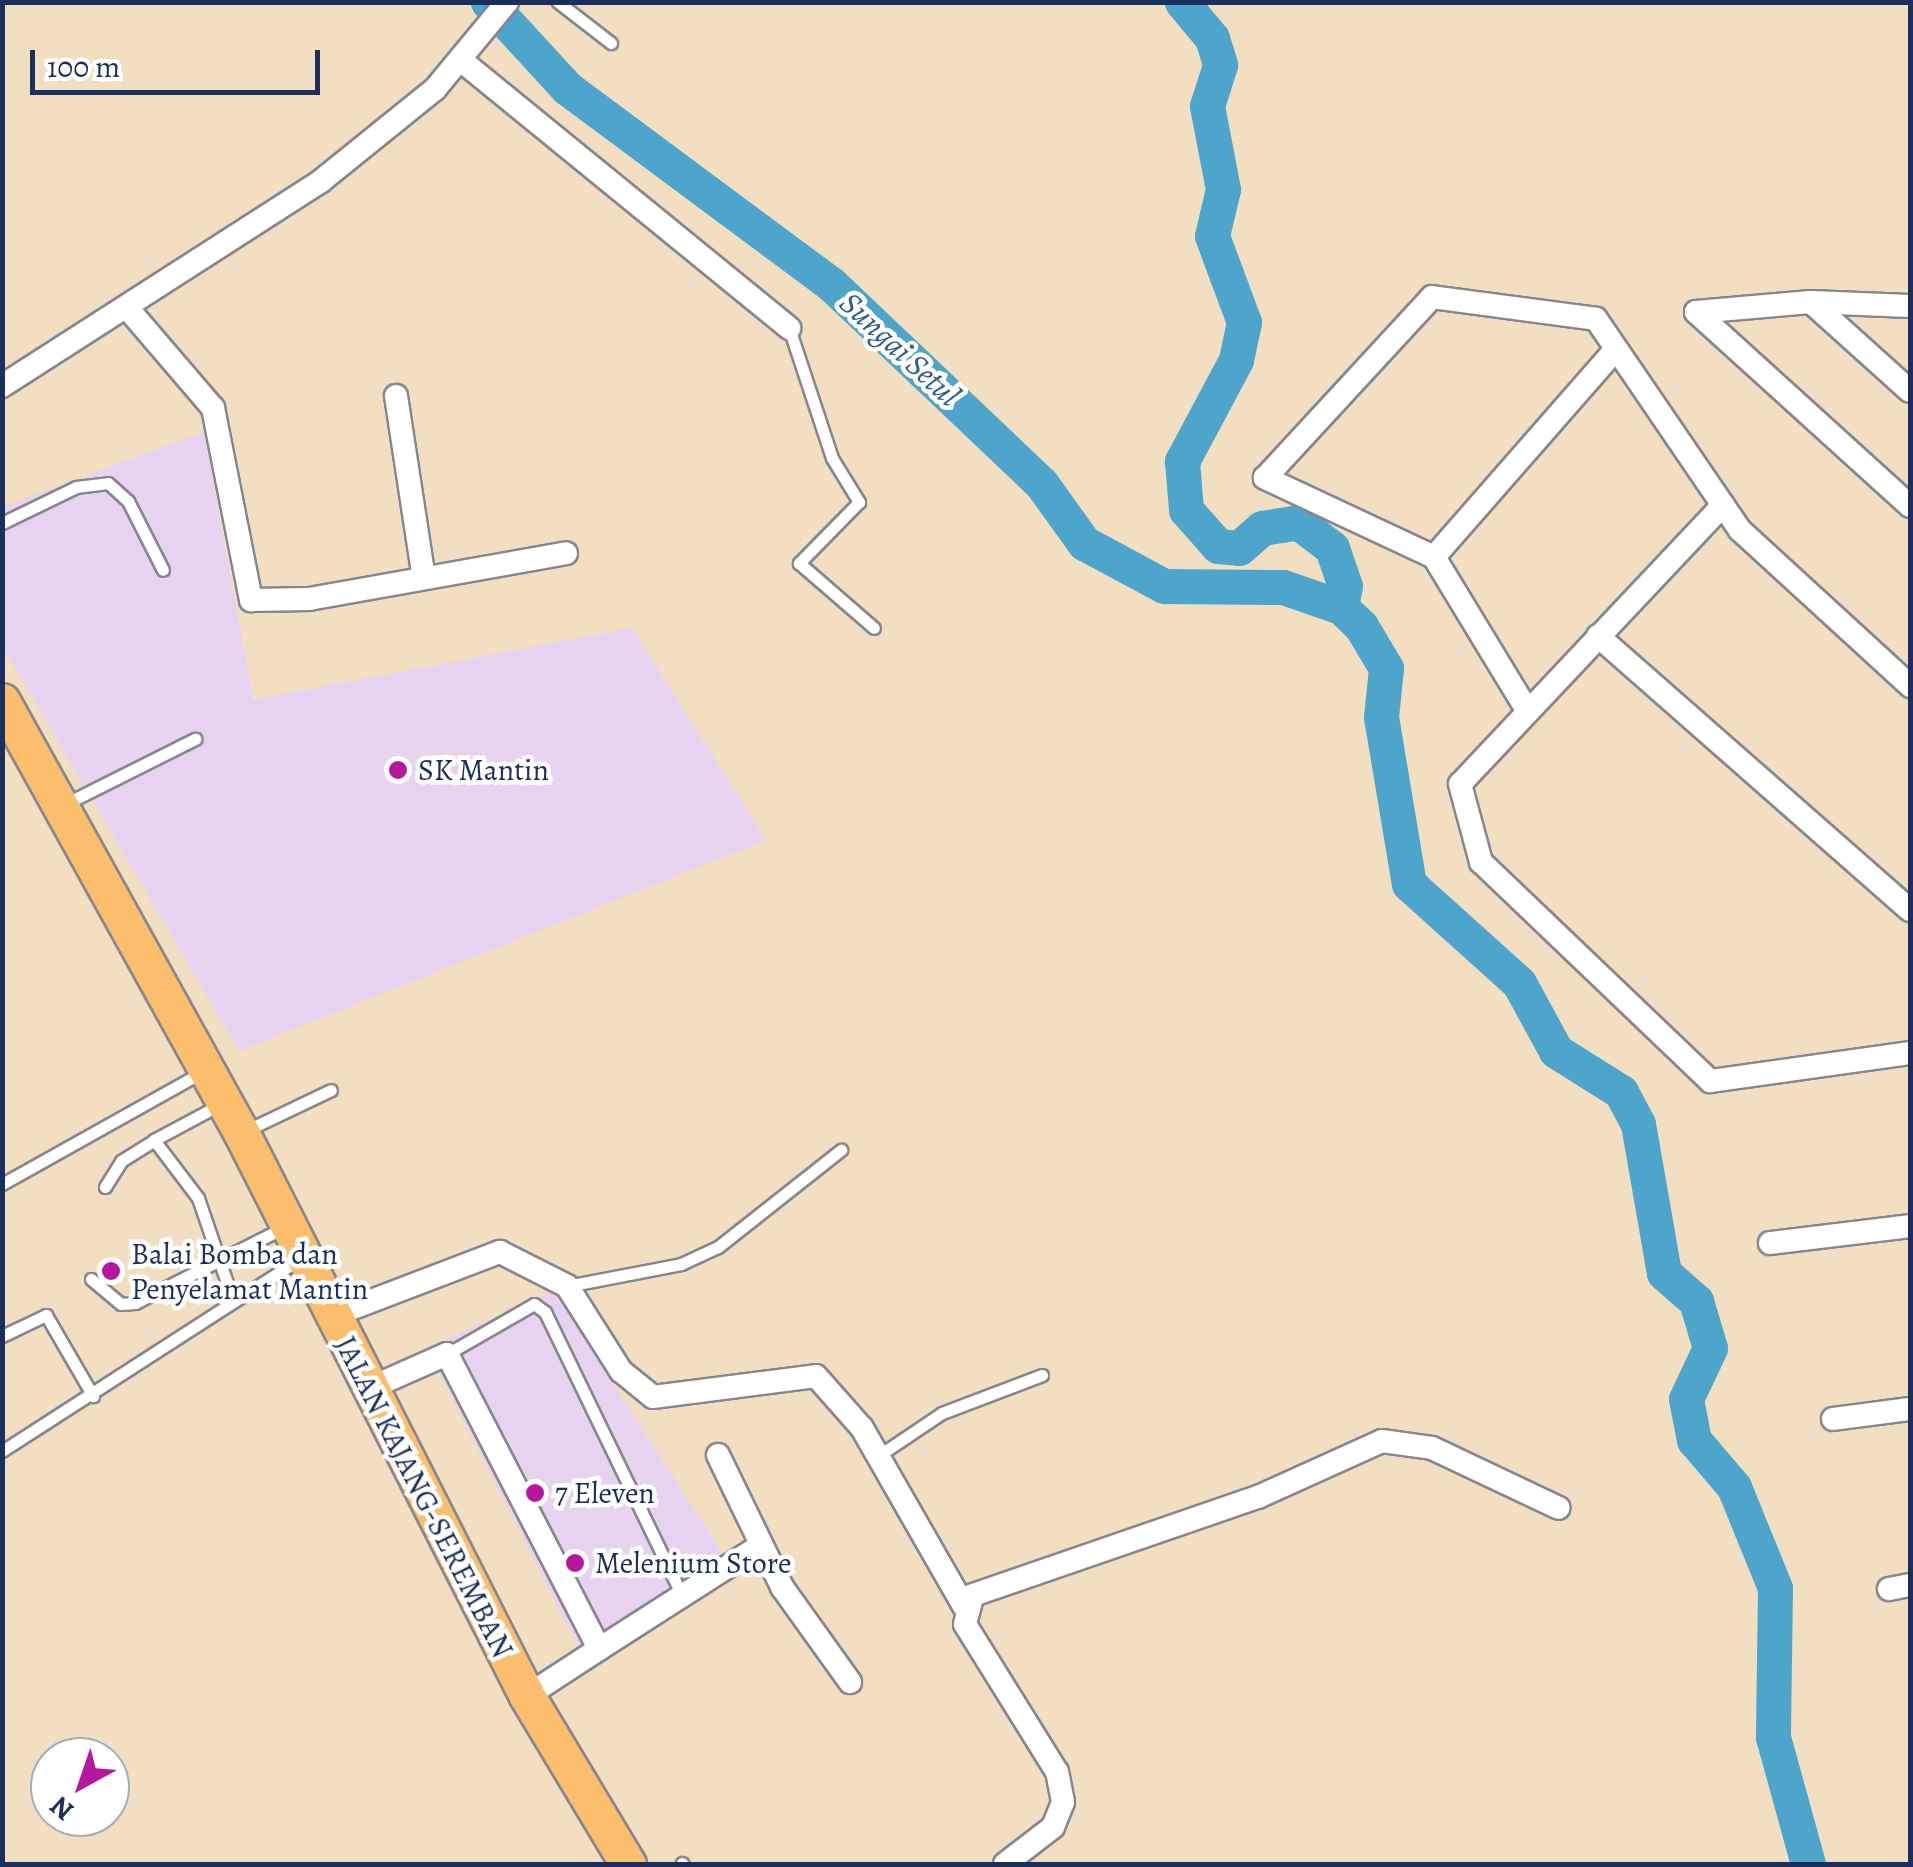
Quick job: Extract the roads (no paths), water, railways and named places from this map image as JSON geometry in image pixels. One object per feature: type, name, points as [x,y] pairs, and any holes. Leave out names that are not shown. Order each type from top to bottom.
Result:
[{"type":"main road","name":"JALAN KAJANG-SEREMBAN","points":[[2,701],[207,1068],[527,1696],[620,1861]]},
{"type":"street","points":[[2,386],[129,310],[321,181],[462,62],[507,2]]},
{"type":"street","points":[[462,62],[789,328]]},
{"type":"street","points":[[1527,710],[1434,557],[1266,478],[1432,297],[1596,319],[1723,506],[1910,686]]},
{"type":"street","points":[[1910,306],[1812,302],[1696,312],[1910,506]]},
{"type":"street","points":[[1812,302],[1910,391]]},
{"type":"street","points":[[129,310],[213,408],[251,600],[424,578],[566,553]]},
{"type":"street","points":[[1434,557],[1611,355]]},
{"type":"street","points":[[396,396],[424,578]]},
{"type":"street","points":[[1723,506],[1460,784],[1481,862],[1710,1081],[1910,1052]]},
{"type":"street","points":[[1598,636],[1910,910]]},
{"type":"street","points":[[1770,1243],[1910,1226]]},
{"type":"street","points":[[332,1316],[500,1252],[567,1286],[622,1371],[654,1398],[816,1376],[878,1456],[964,1606],[965,1624],[1057,1772],[1063,1802],[1053,1827],[1005,1864]]},
{"type":"street","points":[[368,1389],[446,1354],[599,1648]]},
{"type":"street","points":[[1832,1418],[1910,1409]]},
{"type":"street","points":[[964,1606],[1382,1441],[1432,1448],[1559,1508]]},
{"type":"street","points":[[718,1454],[760,1546],[850,1682]]},
{"type":"street","points":[[527,1696],[681,1593],[760,1546]]},
{"type":"lane","points":[[558,2],[611,43]]},
{"type":"lane","points":[[789,328],[832,458],[858,502],[799,562],[874,628]]},
{"type":"lane","points":[[2,523],[76,487],[108,483],[128,502],[163,570]]},
{"type":"lane","points":[[63,805],[195,739]]},
{"type":"lane","points":[[2,1184],[207,1068]]},
{"type":"lane","points":[[105,1187],[120,1161],[154,1140],[331,1090]]},
{"type":"lane","points":[[154,1140],[198,1198],[216,1264],[233,1300]]},
{"type":"lane","points":[[567,1286],[681,1264],[718,1247],[840,1150]]},
{"type":"lane","points":[[92,1279],[121,1304],[136,1303],[216,1264],[296,1241]]},
{"type":"lane","points":[[2,1451],[93,1396],[233,1300],[296,1241]]},
{"type":"lane","points":[[446,1354],[534,1304],[545,1312],[681,1593]]},
{"type":"lane","points":[[2,1336],[46,1315],[93,1396]]},
{"type":"lane","points":[[878,1456],[942,1413],[1042,1375]]},
{"type":"waterway","name":"Sungai Setul","points":[[488,2],[567,88],[831,284],[1041,483],[1084,543],[1164,586],[1283,587],[1341,607],[1361,626],[1386,668],[1381,717],[1409,884],[1519,983],[1556,1051],[1621,1092],[1638,1124],[1664,1273],[1696,1301],[1710,1348],[1686,1399],[1694,1440],[1734,1487],[1775,1588],[1773,1737],[1808,1864]]},
{"type":"waterway","points":[[1182,2],[1212,38],[1220,65],[1207,106],[1223,189],[1212,236],[1244,322],[1236,360],[1182,461],[1186,510],[1218,546],[1239,548],[1262,528],[1298,522],[1332,548],[1345,586],[1341,607]]},
{"type":"place","name":"SK Mantin","points":[[398,770]]},
{"type":"place","name":"Balai Bomba dan Penyelamat Mantin","points":[[111,1271]]},
{"type":"place","name":"7 Eleven","points":[[535,1493]]},
{"type":"place","name":"Melenium Store","points":[[575,1563]]}]
